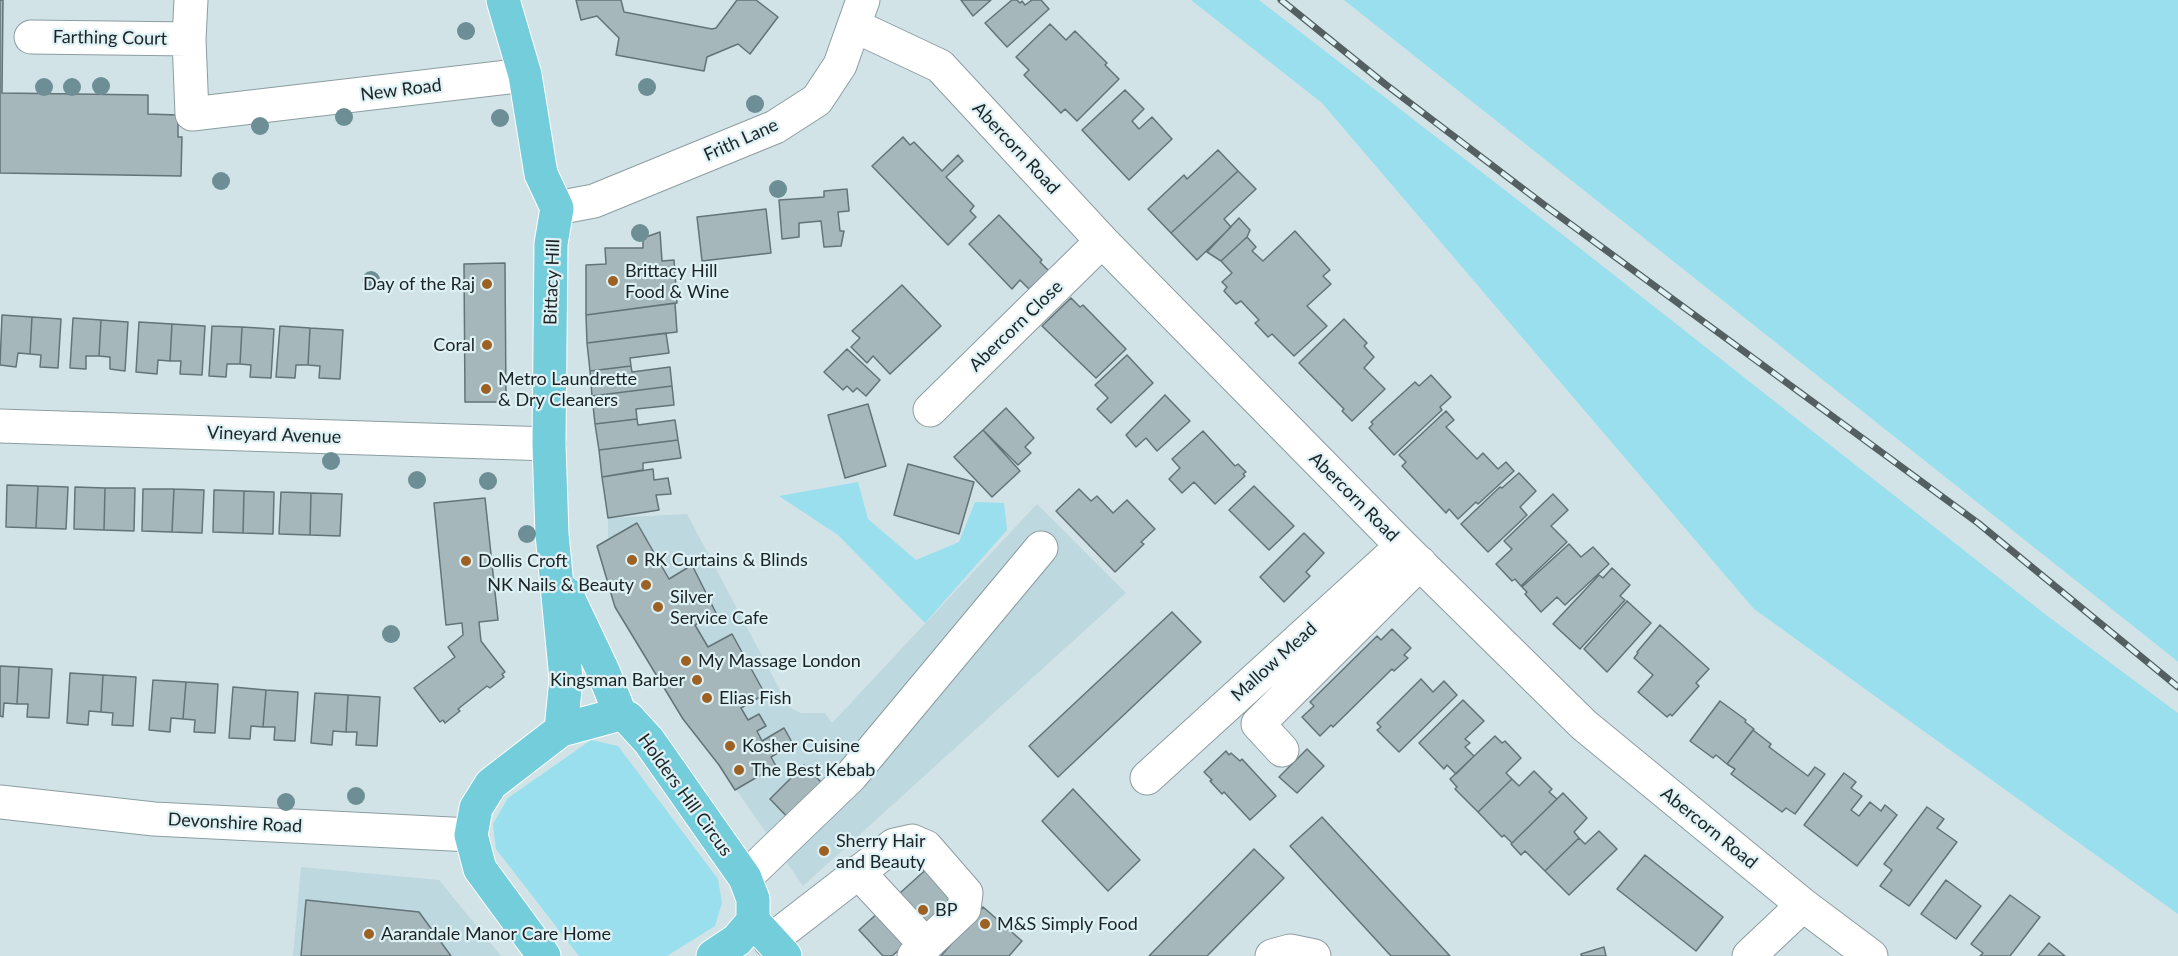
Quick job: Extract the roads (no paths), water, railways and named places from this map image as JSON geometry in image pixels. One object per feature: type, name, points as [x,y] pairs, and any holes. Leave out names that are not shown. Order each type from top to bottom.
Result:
[{"type":"main road","points":[[503,0],[525,75],[542,174],[557,208]]},
{"type":"main road","name":"Bittacy Hill","points":[[557,208],[551,244],[549,444],[552,534],[566,680],[561,730]]},
{"type":"main road","name":"Bittacy Hill","points":[[557,572],[603,671],[620,714]]},
{"type":"main road","points":[[544,956],[480,869],[471,835],[476,808],[491,784],[561,730],[620,714]]},
{"type":"main road","name":"Holders Hill Circus","points":[[620,714],[628,718],[649,741],[745,878],[769,939]]},
{"type":"main road","points":[[713,956],[737,940],[769,939]]},
{"type":"street","name":"Farthing Court","points":[[191,0],[189,39],[192,114]]},
{"type":"street","name":"Frith Lane","points":[[557,208],[594,201],[775,128],[817,100],[840,65],[859,13]]},
{"type":"street","name":"Abercorn Road","points":[[859,13],[940,66],[1102,241],[1411,554],[1584,725],[1803,905],[1871,956]]},
{"type":"street","name":"Farthing Court","points":[[31,37],[189,39]]},
{"type":"street","name":"New Road","points":[[192,114],[525,75]]},
{"type":"street","name":"Abercorn Close","points":[[930,410],[1102,241]]},
{"type":"street","name":"Vineyard Avenue","points":[[0,426],[549,444]]},
{"type":"street","points":[[745,878],[851,776],[1041,548]]},
{"type":"street","points":[[1282,750],[1258,724],[1411,554]]},
{"type":"street","name":"Mallow Mead","points":[[1147,778],[1411,554]]},
{"type":"street","name":"Devonshire Road","points":[[0,802],[154,819],[471,835]]},
{"type":"street","points":[[769,939],[858,872],[894,845],[912,841],[926,847],[966,893],[964,909],[920,950],[858,872]]},
{"type":"street","points":[[1749,956],[1803,905]]},
{"type":"street","points":[[1272,956],[1290,951],[1314,956]]},
{"type":"railway","points":[[1281,0],[1385,84],[1543,204],[1978,523],[2178,687]]},
{"type":"place","name":"Brittacy Hill Food & Wine","points":[[613,281]]},
{"type":"place","name":"Day of the Raj","points":[[487,284]]},
{"type":"place","name":"Coral","points":[[487,345]]},
{"type":"place","name":"Metro Laundrette & Dry Cleaners","points":[[486,389]]},
{"type":"place","name":"RK Curtains & Blinds","points":[[632,560]]},
{"type":"place","name":"Dollis Croft","points":[[466,561]]},
{"type":"place","name":"NK Nails & Beauty","points":[[646,585]]},
{"type":"place","name":"Silver Service Cafe","points":[[658,607]]},
{"type":"place","name":"My Massage London","points":[[686,661]]},
{"type":"place","name":"Kingsman Barber","points":[[697,680]]},
{"type":"place","name":"Elias Fish","points":[[707,698]]},
{"type":"place","name":"Kosher Cuisine","points":[[730,746]]},
{"type":"place","name":"The Best Kebab","points":[[739,770]]},
{"type":"place","name":"Sherry Hair and Beauty","points":[[824,851]]},
{"type":"place","name":"BP","points":[[923,910]]},
{"type":"place","name":"M&S Simply Food","points":[[985,924]]},
{"type":"place","name":"Aarandale Manor Care Home","points":[[369,934]]}]
